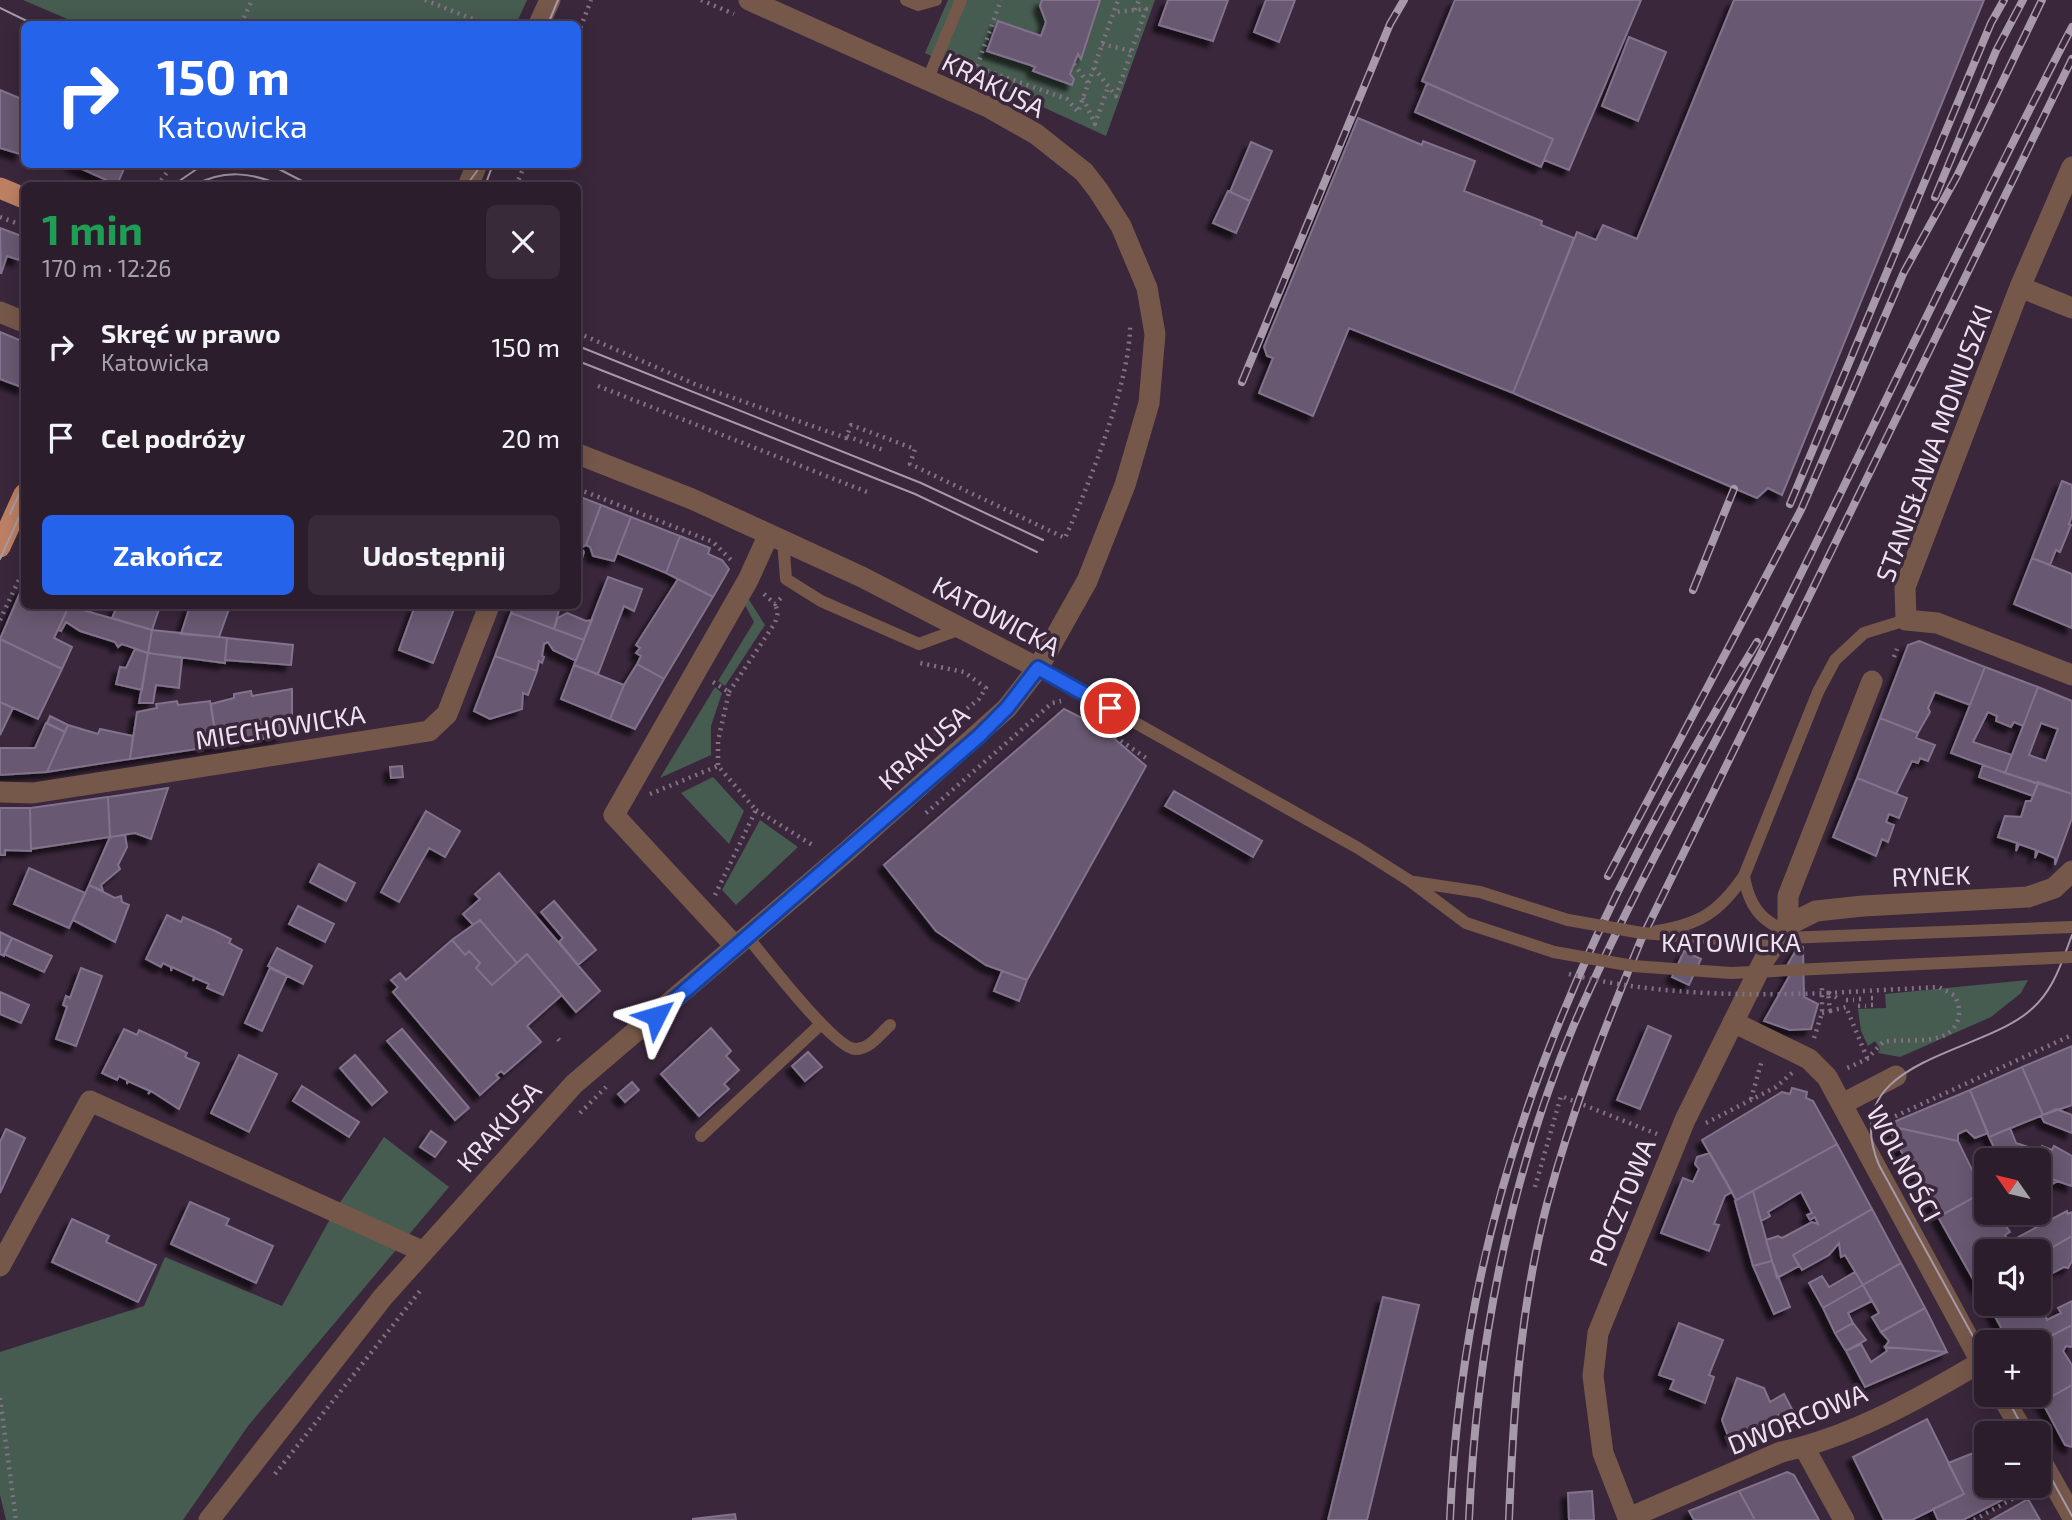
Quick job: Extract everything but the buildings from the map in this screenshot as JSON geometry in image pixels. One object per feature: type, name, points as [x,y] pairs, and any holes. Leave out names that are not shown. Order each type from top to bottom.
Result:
[{"type":"main road","points":[[0,188],[21,197]]},
{"type":"main road","points":[[0,547],[21,502]]},
{"type":"street","points":[[540,21],[550,0]]},
{"type":"street","name":"KRAKUSA","points":[[209,1520],[422,1251],[574,1084],[979,736],[1007,708],[1038,668],[1092,569],[1142,435],[1149,402],[1155,345],[1147,288],[1121,226],[1084,173],[1024,128],[990,108],[744,8]]},
{"type":"street","name":"STANISŁAWA MONIUSZKI","points":[[1906,620],[1905,587],[2020,287],[2072,167]]},
{"type":"street","name":"STANISŁAWA MONIUSZKI","points":[[2020,287],[2072,308]]},
{"type":"street","points":[[0,312],[21,320]]},
{"type":"street","name":"KATOWICKA","points":[[581,455],[776,537],[963,628],[1038,668]]},
{"type":"street","points":[[741,941],[614,815],[748,580],[776,537]]},
{"type":"street","name":"MIECHOWICKA","points":[[0,792],[33,793],[429,731],[447,714],[488,609]]},
{"type":"street","points":[[1906,620],[1943,625],[2072,675]]},
{"type":"street","points":[[1795,932],[1788,896],[1872,681]]},
{"type":"street","name":"RYNEK","points":[[1795,932],[1813,912],[1838,908],[2028,897],[2054,888],[2072,872]]},
{"type":"street","name":"POCZTOWA","points":[[1630,1519],[1603,1453],[1593,1376],[1598,1334],[1685,1120],[1733,1022],[1764,960],[1795,932]]},
{"type":"street","name":"WOLNOŚCI","points":[[1733,1022],[1809,1059],[1827,1077],[1974,1348]]},
{"type":"street","points":[[1842,1104],[1888,1080]]},
{"type":"street","points":[[0,1266],[90,1101],[422,1251]]},
{"type":"street","name":"DWORCOWA","points":[[1630,1519],[1781,1452],[1804,1447],[1917,1400],[1974,1371]]},
{"type":"street","points":[[1804,1447],[1844,1520]]},
{"type":"street","points":[[2055,1484],[2072,1516]]},
{"type":"lane","points":[[906,0],[918,5],[936,0]]},
{"type":"lane","points":[[927,81],[961,0]]},
{"type":"lane","points":[[776,537],[786,579],[821,601],[919,644],[963,628]]},
{"type":"lane","points":[[1642,933],[1680,927],[1705,918],[1726,901],[1744,876],[1818,692],[1835,660],[1864,633],[1906,620]]},
{"type":"lane","name":"KATOWICKA","points":[[1038,668],[1358,848],[1410,881],[1466,923],[1554,952],[1633,966],[1731,973],[2072,957]]},
{"type":"lane","points":[[1744,876],[1747,893],[1770,925],[1795,932]]},
{"type":"lane","name":"KATOWICKA","points":[[1410,881],[1480,892],[1568,920],[1642,933],[1732,940],[1795,932],[2072,927]]},
{"type":"lane","points":[[741,941],[847,1048],[869,1046],[890,1025]]},
{"type":"lane","points":[[701,1136],[821,1024]]},
{"type":"path","points":[[242,21],[253,0]]},
{"type":"path","points":[[425,0],[478,21]]},
{"type":"path","points":[[581,26],[591,0]]},
{"type":"path","points":[[701,0],[744,8]]},
{"type":"path","points":[[977,66],[1001,0]]},
{"type":"path","points":[[955,60],[1067,99],[1078,112],[1118,0]]},
{"type":"path","points":[[1135,10],[1139,0]]},
{"type":"path","points":[[1093,67],[1115,96],[1146,9],[1113,12]]},
{"type":"path","points":[[1102,44],[1131,51]]},
{"type":"path","points":[[1074,64],[1088,83]]},
{"type":"path","points":[[1083,97],[1095,124],[1108,86]]},
{"type":"path","points":[[0,217],[21,225]]},
{"type":"path","points":[[847,436],[851,425],[915,449],[910,464],[1065,538],[1124,375],[1130,335],[1129,311]]},
{"type":"path","points":[[581,335],[697,385],[883,450]]},
{"type":"path","points":[[598,386],[867,492]]},
{"type":"path","points":[[581,490],[713,542],[732,560]]},
{"type":"path","points":[[0,620],[21,575]]},
{"type":"path","points":[[775,604],[778,611],[775,622],[729,692],[718,741],[718,766],[756,810],[814,846]]},
{"type":"path","points":[[1894,657],[1897,649]]},
{"type":"path","points":[[918,748],[979,699],[986,688],[964,671],[919,663]]},
{"type":"path","points":[[696,670],[729,692]]},
{"type":"path","points":[[922,816],[1052,703],[1064,701]]},
{"type":"path","points":[[1085,716],[1149,760]]},
{"type":"path","points":[[614,815],[642,797],[718,766]]},
{"type":"path","points":[[717,899],[714,893],[756,810]]},
{"type":"path","points":[[1827,1077],[1867,1059],[1878,1045],[1887,1040],[1945,1035],[1958,1020],[1957,999],[1950,991],[1939,987],[1828,993]]},
{"type":"path","points":[[1828,993],[1839,999]]},
{"type":"path","points":[[1828,993],[1830,1011]]},
{"type":"path","points":[[1857,1002],[1878,998]]},
{"type":"path","points":[[1846,1000],[1868,1006],[1878,1005]]},
{"type":"path","points":[[1822,1013],[1846,1007],[1867,1059],[1888,1080],[1896,1114]]},
{"type":"path","points":[[1858,1135],[1896,1114],[2072,1035]]},
{"type":"path","points":[[1751,1100],[1762,1063],[1756,1057]]},
{"type":"path","points":[[1701,1126],[1776,1087],[1809,1059]]},
{"type":"path","points":[[575,1118],[611,1083]]},
{"type":"path","points":[[1535,1187],[1561,1096],[1661,1136]]},
{"type":"path","points":[[272,1478],[426,1283]]},
{"type":"path","points":[[0,1398],[16,1520]]},
{"type":"path","points":[[1973,1520],[2055,1484]]},
{"type":"green space","points":[[23,0],[527,0],[517,21],[72,21]]},
{"type":"green space","points":[[948,0],[1155,0],[1106,136],[925,53]]},
{"type":"green space","points":[[748,598],[765,625],[725,686],[718,681],[754,622],[744,603]]},
{"type":"green space","points":[[715,687],[722,693],[711,726],[711,755],[660,778]]},
{"type":"green space","points":[[713,777],[744,811],[729,844],[681,793]]},
{"type":"green space","points":[[760,820],[798,847],[736,905],[722,890]]},
{"type":"green space","points":[[2028,980],[2021,993],[1991,1017],[1900,1057],[1878,1053],[1880,1049],[1875,1041],[1868,1046],[1861,1031],[1858,1009],[1886,1008],[1885,994]]},
{"type":"green space","points":[[384,1137],[449,1187],[248,1426],[183,1520],[6,1520],[0,1495],[0,1352],[144,1306],[165,1257],[282,1306],[335,1210]]},
{"type":"tram line","points":[[549,21],[558,0]]},
{"type":"tram line","points":[[0,8],[27,21]]},
{"type":"tram line","points":[[178,182],[198,168]]},
{"type":"tram line","points":[[277,168],[304,182]]},
{"type":"tram line","points":[[469,182],[479,168]]},
{"type":"tram line","points":[[486,182],[492,168]]},
{"type":"tram line","points":[[202,182],[238,174],[271,182]]},
{"type":"tram line","points":[[581,347],[921,483],[1043,540]]},
{"type":"tram line","points":[[581,362],[915,494],[1037,552]]},
{"type":"tram line","points":[[10,514],[21,490]]},
{"type":"tram line","points":[[0,559],[21,513]]},
{"type":"tram line","points":[[1974,1338],[1879,1165],[1871,1130],[1876,1103],[1893,1083],[1917,1066],[2003,1028],[2027,1013],[2050,987],[2072,935]]},
{"type":"tram line","points":[[2012,1407],[2019,1421]]},
{"type":"tram line","points":[[2051,1478],[2072,1516]]},
{"type":"railway","points":[[1242,382],[1390,24],[1404,0]]},
{"type":"railway","points":[[1790,504],[1991,23],[2004,0]]},
{"type":"railway","points":[[1935,197],[1996,51],[2023,0]]},
{"type":"railway","points":[[1608,876],[1801,510],[1904,272],[1957,176],[2042,0]]},
{"type":"railway","points":[[1469,1520],[1479,1394],[1499,1269],[1530,1146],[1573,1027],[1622,922],[1756,664],[1961,245],[2072,27]]},
{"type":"railway","points":[[1509,1520],[1519,1361],[1530,1282],[1547,1204],[1578,1103],[1602,1038],[1641,940],[2072,59]]},
{"type":"railway","points":[[1693,590],[1734,489]]},
{"type":"railway","points":[[1450,1520],[1460,1398],[1479,1281],[1508,1169],[1544,1061],[1588,955],[1639,850],[1695,746],[1757,642]]},
{"type":"route","points":[[656,1016],[979,736],[1007,708],[1038,668],[1110,708]]}]
